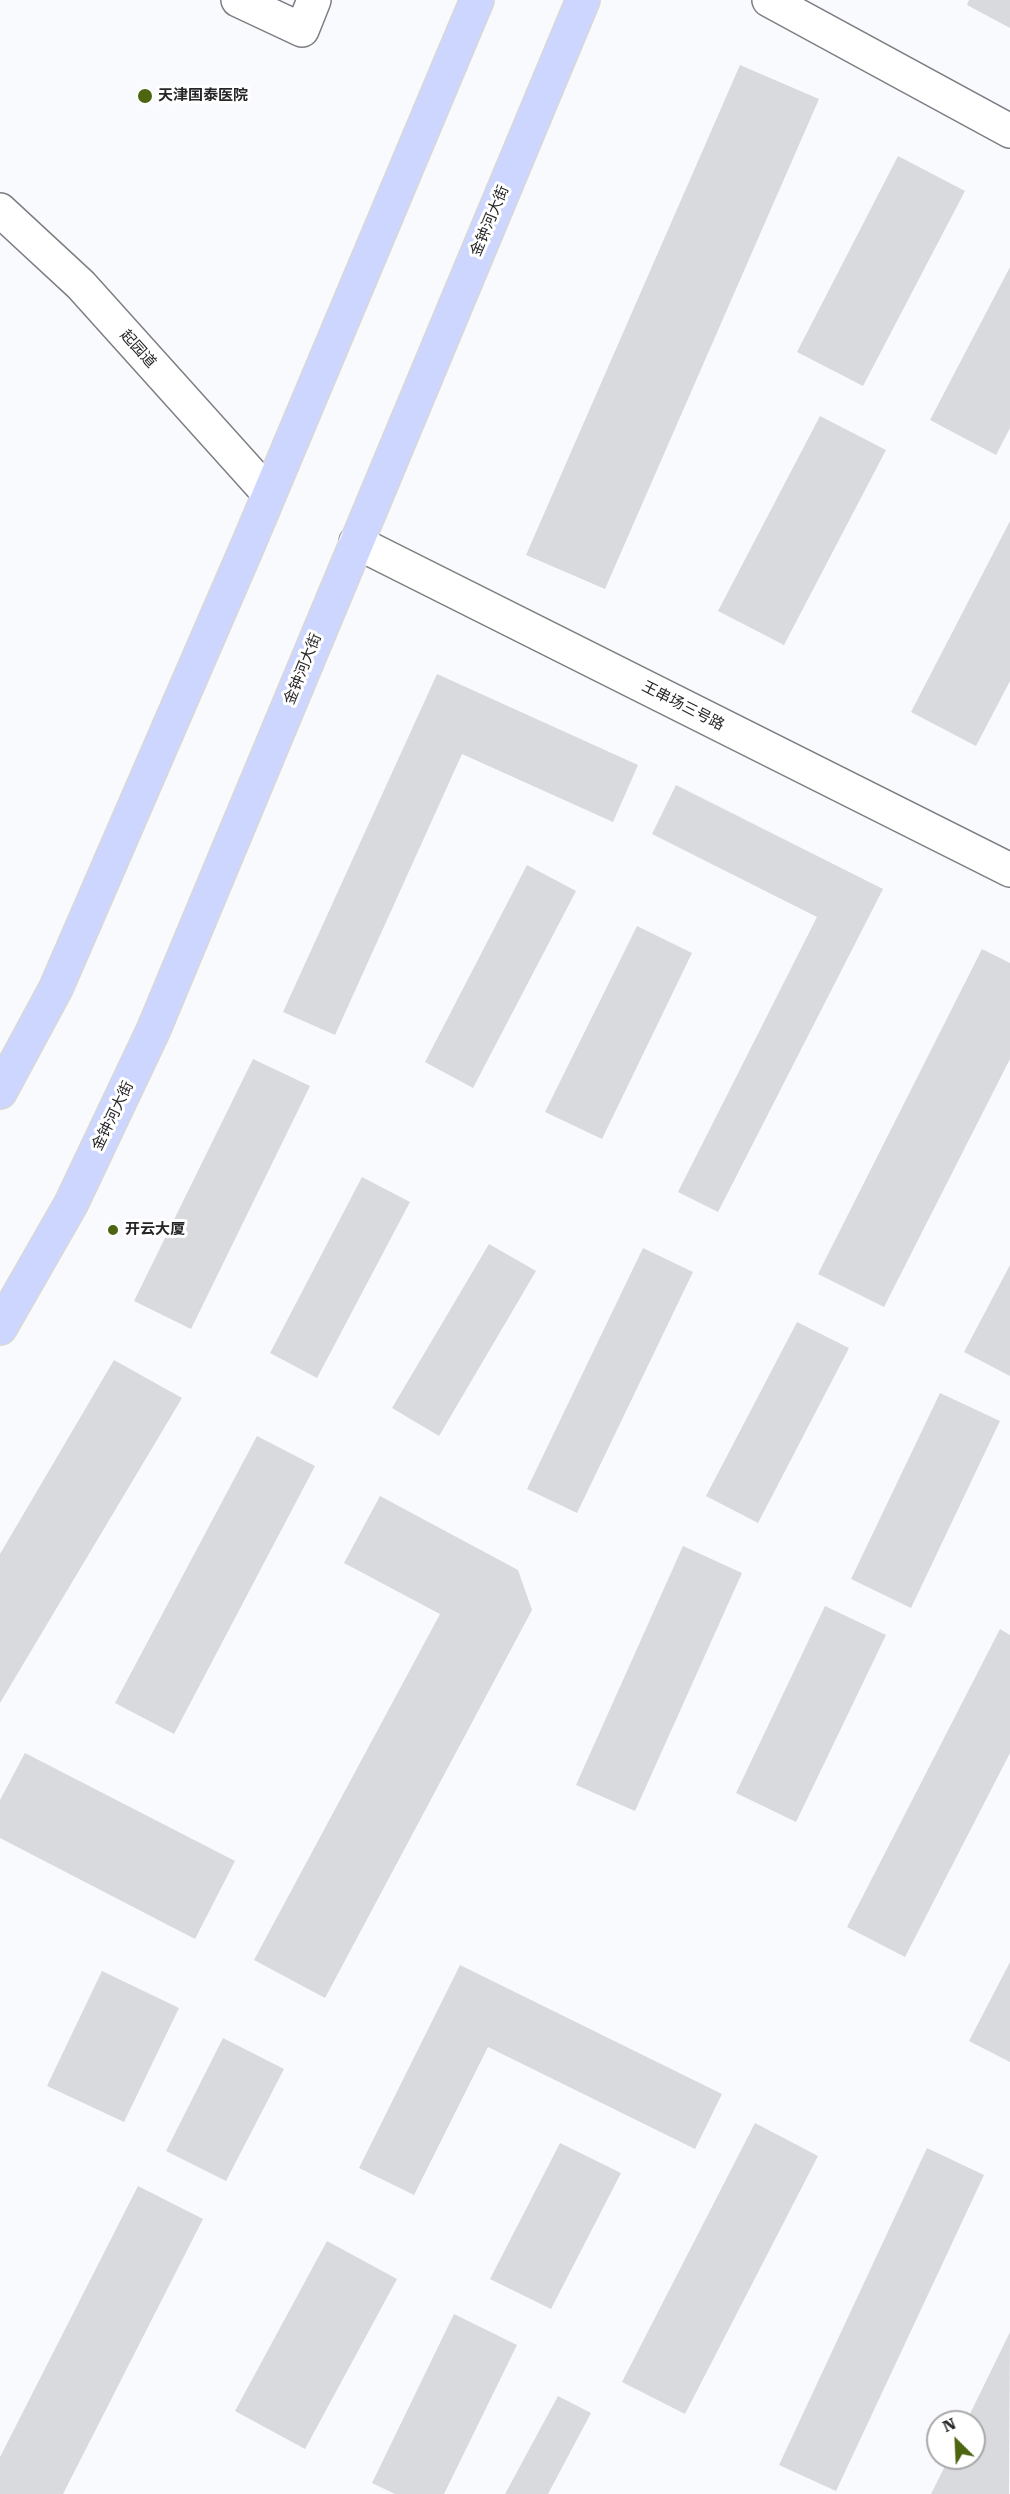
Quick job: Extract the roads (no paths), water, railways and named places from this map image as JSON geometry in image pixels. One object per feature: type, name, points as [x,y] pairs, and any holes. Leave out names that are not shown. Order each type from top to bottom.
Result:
[{"type":"main road","points":[[0,1092],[56,988],[269,494],[477,0]]},
{"type":"main road","name":"金钟河大街","points":[[0,1328],[71,1204],[153,1031],[583,0]]},
{"type":"street","points":[[238,0],[302,30],[314,0]]},
{"type":"street","points":[[769,0],[1010,131]]},
{"type":"street","name":"起园道","points":[[0,210],[81,285],[269,494]]},
{"type":"street","name":"王串场三号路","points":[[356,542],[1010,870]]},
{"type":"place","name":"天津国泰医院","points":[[145,96]]},
{"type":"place","name":"开云大厦","points":[[113,1230]]}]
